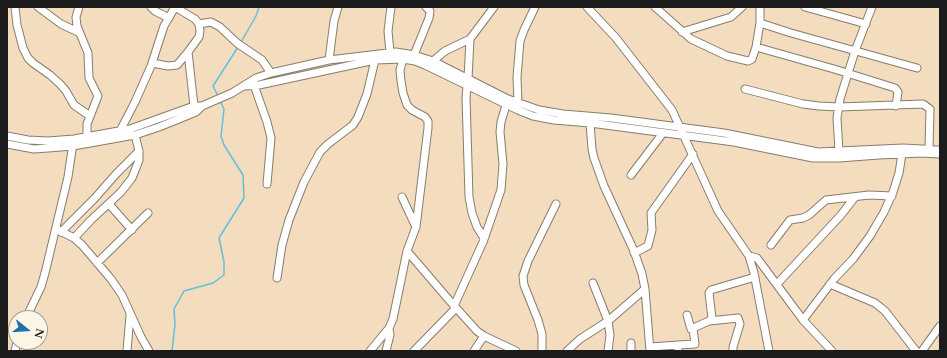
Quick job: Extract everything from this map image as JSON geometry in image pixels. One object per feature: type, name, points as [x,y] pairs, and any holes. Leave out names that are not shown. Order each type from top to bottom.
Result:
[{"type":"street","points":[[15,7],[17,24],[23,48],[28,58],[32,63],[50,75],[66,91],[74,105],[90,116]]},
{"type":"street","points":[[38,7],[56,21],[78,32]]},
{"type":"street","points":[[79,7],[76,17],[78,32],[88,53],[89,78],[98,96],[87,124],[87,136]]},
{"type":"street","points":[[151,7],[155,11],[169,18]]},
{"type":"street","points":[[120,131],[136,102],[152,63],[159,39],[175,7],[195,19],[199,24],[199,37],[177,65],[168,66],[152,63]]},
{"type":"street","points":[[329,60],[334,21],[338,7]]},
{"type":"street","points":[[390,52],[388,31],[392,7]]},
{"type":"street","points":[[414,55],[430,18],[430,11],[426,7]]},
{"type":"street","points":[[433,61],[445,51],[470,39],[494,7]]},
{"type":"street","points":[[518,103],[517,77],[520,41],[535,7]]},
{"type":"street","points":[[587,7],[616,38],[672,110],[718,211],[749,256],[755,276],[769,351]]},
{"type":"street","points":[[655,7],[691,39],[727,56],[750,61],[756,47],[760,23],[760,7]]},
{"type":"street","points":[[682,32],[731,17],[742,7]]},
{"type":"street","points":[[805,7],[866,24]]},
{"type":"street","points":[[839,151],[837,118],[839,107],[855,51],[872,7]]},
{"type":"street","points":[[199,24],[211,22],[220,27],[237,43],[262,60],[271,73]]},
{"type":"street","points":[[760,23],[917,68]]},
{"type":"street","points":[[470,39],[466,97],[470,197],[472,213],[477,227],[484,238]]},
{"type":"street","points":[[756,47],[895,88],[898,92],[896,106]]},
{"type":"street","points":[[7,144],[34,149],[73,142],[135,135],[196,112],[198,106],[188,52]]},
{"type":"street","points":[[7,136],[35,140],[73,142],[87,136],[130,129],[212,102],[256,78],[271,73],[329,60],[390,52],[414,55],[433,61],[506,105],[533,116],[554,120],[734,142],[819,159],[921,153],[940,154]]},
{"type":"street","points":[[243,86],[375,60],[403,59],[416,61],[518,103],[539,110],[724,133],[818,152],[903,148],[929,148],[940,150]]},
{"type":"street","points":[[370,351],[389,328],[393,319],[407,251],[416,227],[428,121],[425,116],[412,110],[407,105],[403,93],[400,70],[403,59]]},
{"type":"street","points":[[277,278],[282,245],[289,220],[304,182],[320,152],[353,125],[358,117],[367,94],[375,60]]},
{"type":"street","points":[[254,85],[271,138],[267,184]]},
{"type":"street","points":[[745,89],[803,104],[839,107],[923,104],[930,109],[929,148]]},
{"type":"street","points":[[414,351],[455,307],[484,238],[501,190],[503,164],[500,132],[506,105]]},
{"type":"street","points":[[590,124],[594,158],[604,186],[642,274],[645,288],[650,349],[678,348],[696,344],[693,328],[691,329],[687,315]]},
{"type":"street","points":[[631,175],[663,133]]},
{"type":"street","points":[[74,238],[121,192],[132,178],[139,160],[139,151],[135,135]]},
{"type":"street","points":[[30,310],[41,287],[58,230],[73,142]]},
{"type":"street","points":[[58,230],[95,198],[139,151]]},
{"type":"street","points":[[634,253],[648,246],[652,230],[651,213],[693,154]]},
{"type":"street","points":[[803,320],[830,284],[853,259],[870,236],[892,196],[899,173],[902,154]]},
{"type":"street","points":[[771,245],[790,220],[803,218],[809,215],[824,201],[829,199],[855,197],[892,196]]},
{"type":"street","points":[[777,284],[841,216],[855,197]]},
{"type":"street","points":[[402,198],[416,227]]},
{"type":"street","points":[[109,204],[132,230]]},
{"type":"street","points":[[542,351],[542,334],[524,285],[523,276],[528,261],[556,204]]},
{"type":"street","points":[[97,263],[148,213]]},
{"type":"street","points":[[58,230],[74,238],[82,245],[122,295],[149,351]]},
{"type":"street","points":[[407,251],[455,307],[484,336],[516,351]]},
{"type":"street","points":[[749,256],[757,258],[803,320],[832,351]]},
{"type":"street","points":[[709,321],[712,318],[709,293],[711,290],[755,276]]},
{"type":"street","points":[[593,283],[608,321],[610,335],[608,351]]},
{"type":"street","points":[[830,284],[874,302],[885,311],[916,351]]},
{"type":"street","points":[[567,351],[580,339],[608,321],[645,288]]},
{"type":"street","points":[[127,351],[130,313]]},
{"type":"street","points":[[693,328],[709,321],[738,318],[740,324],[733,351]]},
{"type":"street","points":[[922,351],[940,326]]},
{"type":"street","points":[[386,351],[390,335],[389,328]]},
{"type":"street","points":[[474,351],[484,336]]},
{"type":"waterway","points":[[241,42],[256,16],[259,7]]},
{"type":"waterway","points":[[218,96],[213,86],[238,47]]},
{"type":"waterway","points":[[172,351],[175,324],[174,309],[184,291],[213,283],[224,275],[224,262],[219,238],[244,198],[243,175],[224,145],[221,136],[224,109],[220,101]]}]
